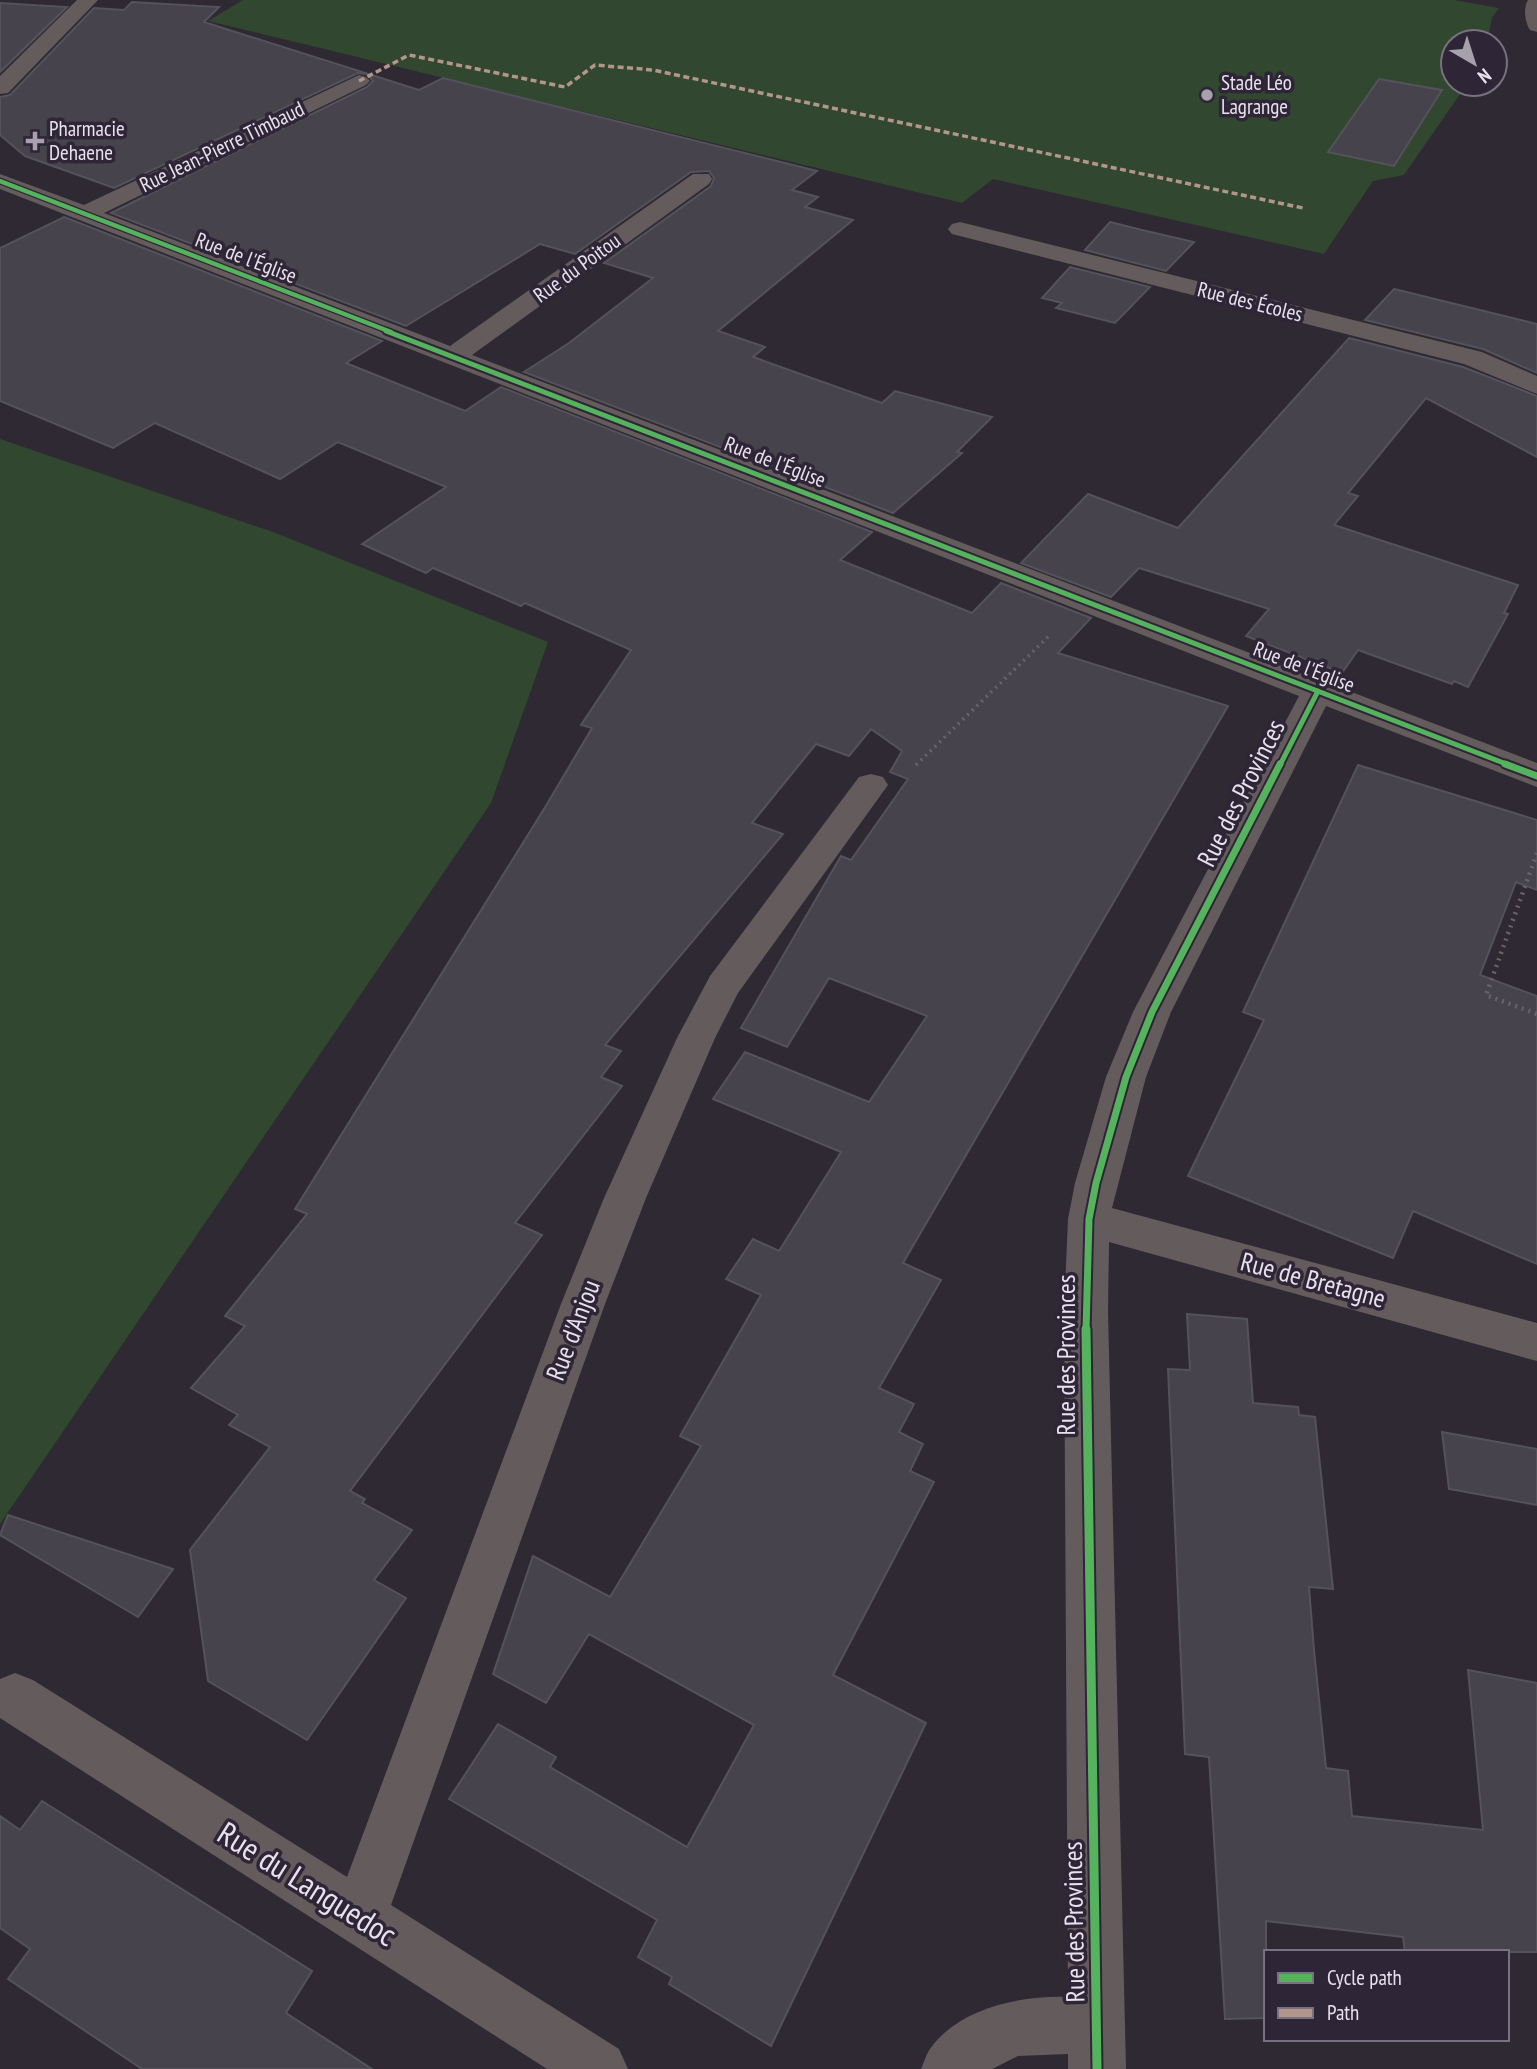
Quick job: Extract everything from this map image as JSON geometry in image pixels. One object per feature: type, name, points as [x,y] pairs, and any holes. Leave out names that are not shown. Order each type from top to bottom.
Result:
[{"type":"street","points":[[0,88],[88,0]]},
{"type":"street","points":[[1530,2],[1537,26]]},
{"type":"street","name":"Rue Jean-Pierre Timbaud","points":[[84,214],[359,80]]},
{"type":"street","name":"Rue du Poitou","points":[[452,357],[701,179]]},
{"type":"street","name":"Rue de l'Église","points":[[0,181],[1537,776]]},
{"type":"street","name":"Rue des Écoles","points":[[960,229],[1473,358],[1537,386]]},
{"type":"street","name":"Rue des Provinces","points":[[1097,2048],[1086,1311],[1089,1219],[1115,1111],[1152,1012],[1318,691]]},
{"type":"street","name":"Rue d'Anjou","points":[[359,1917],[587,1291],[696,1038],[723,986],[871,785]]},
{"type":"street","name":"Rue de Bretagne","points":[[1089,1219],[1537,1342]]},
{"type":"street","name":"Rue du Languedoc","points":[[15,1698],[599,2069]]},
{"type":"street","points":[[950,2069],[962,2056],[991,2036],[1020,2025],[1097,2048]]},
{"type":"path","points":[[871,785],[897,777],[922,762],[1085,601]]},
{"type":"path","points":[[1537,853],[1486,995],[1537,1014]]},
{"type":"green space","name":"Stade Léo Lagrange","points":[[243,0],[1454,0],[1499,8],[1492,18],[1490,28],[1439,28],[1439,98],[1457,98],[1404,175],[1373,181],[1324,254],[993,179],[962,203],[208,21]]},
{"type":"green space","points":[[0,439],[273,532],[548,642],[491,803],[0,1524]]},
{"type":"building","points":[[132,2],[219,7],[204,22],[419,90],[443,78],[817,171],[792,190],[818,197],[805,207],[853,220],[718,331],[765,347],[753,357],[882,403],[895,391],[992,417],[957,452],[962,453],[893,513],[524,372],[569,343],[653,278],[604,263],[711,186],[714,178],[709,171],[691,172],[575,254],[540,244],[406,326],[111,213],[367,87],[373,81],[367,74],[358,73],[114,188],[25,156],[0,135],[0,97],[10,95],[94,8],[124,10]]},
{"type":"building","points":[[0,3],[67,7],[0,72]]},
{"type":"building","points":[[1379,79],[1439,89],[1439,95],[1394,166],[1328,152]]},
{"type":"building","points":[[64,217],[382,341],[346,363],[465,411],[501,387],[872,532],[840,560],[972,613],[1001,583],[1091,618],[1058,653],[1228,706],[903,1263],[941,1280],[879,1388],[914,1404],[899,1432],[923,1444],[910,1471],[934,1482],[833,1675],[926,1723],[771,2046],[669,1984],[672,1977],[638,1957],[657,1920],[449,1799],[498,1724],[556,1757],[550,1767],[687,1847],[754,1725],[589,1634],[546,1703],[493,1674],[533,1556],[610,1597],[701,1446],[680,1436],[761,1295],[726,1279],[753,1239],[779,1251],[841,1152],[713,1099],[745,1052],[869,1102],[927,1016],[829,978],[787,1047],[741,1028],[841,856],[851,860],[908,779],[890,772],[902,751],[871,729],[849,756],[816,744],[752,823],[783,834],[605,1045],[621,1051],[601,1077],[622,1086],[515,1223],[542,1235],[350,1491],[365,1499],[362,1503],[412,1530],[374,1580],[406,1598],[307,1740],[208,1681],[190,1550],[270,1447],[229,1425],[238,1415],[191,1388],[245,1326],[225,1316],[307,1214],[295,1209],[544,809],[592,728],[581,725],[631,650],[525,603],[521,606],[433,568],[426,573],[362,544],[446,487],[338,442],[280,479],[155,423],[113,448],[0,401],[0,248]]},
{"type":"building","points":[[1110,222],[1194,242],[1166,271],[1085,250]]},
{"type":"building","points":[[1070,267],[1150,287],[1115,323],[1056,308],[1062,303],[1042,298]]},
{"type":"building","points":[[1394,289],[1537,324],[1537,373],[1483,349],[1365,320]]},
{"type":"building","points":[[1349,338],[1463,367],[1537,396],[1537,457],[1426,398],[1348,493],[1358,496],[1334,525],[1518,585],[1504,613],[1508,614],[1468,687],[1454,681],[1452,684],[1358,650],[1342,673],[1246,636],[1269,609],[1139,568],[1111,597],[1021,563],[1088,494],[1178,528]]},
{"type":"building","points":[[1358,765],[1537,820],[1537,890],[1516,882],[1480,975],[1537,996],[1537,1264],[1413,1211],[1393,1258],[1188,1176],[1264,1020],[1243,1012]]},
{"type":"building","points":[[1187,1314],[1247,1319],[1253,1403],[1298,1407],[1299,1415],[1315,1417],[1333,1589],[1309,1587],[1314,1650],[1326,1768],[1348,1771],[1352,1816],[1483,1830],[1468,1670],[1537,1683],[1537,1952],[1405,1950],[1403,1937],[1266,1921],[1264,2018],[1225,2019],[1209,1757],[1185,1754],[1168,1369],[1190,1370]]},
{"type":"building","points":[[1442,1432],[1537,1449],[1537,1505],[1449,1489]]},
{"type":"building","points":[[8,1515],[173,1569],[138,1617],[0,1535]]},
{"type":"building","points":[[42,1801],[312,1971],[286,2013],[372,2069],[142,2069],[8,1979],[30,1949],[0,1928],[0,1816],[20,1830]]},
{"type":"marked path","points":[[359,81],[409,55],[565,87],[595,65],[653,70],[1303,208]]},
{"type":"cycle path","points":[[0,181],[1537,776]]},
{"type":"cycle path","points":[[1097,2069],[1086,1311],[1089,1219],[1096,1183],[1126,1077],[1152,1012],[1318,691]]},
{"type":"place","name":"Stade Léo Lagrange","points":[[1207,95]]},
{"type":"place","name":"Pharmacie Dehaene","points":[[35,141]]}]
